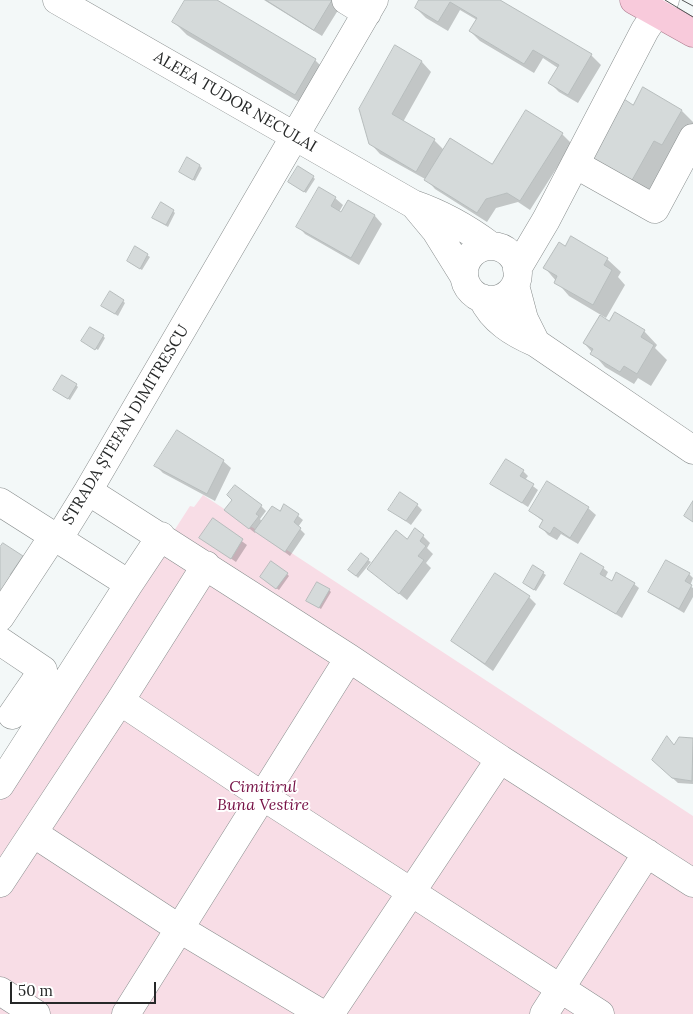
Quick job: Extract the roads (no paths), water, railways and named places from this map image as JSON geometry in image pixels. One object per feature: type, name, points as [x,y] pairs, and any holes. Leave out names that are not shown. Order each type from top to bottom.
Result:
[{"type":"main road","points":[[652,5],[693,33]]},
{"type":"street","name":"ALEEA TUDOR NECULAI","points":[[56,0],[413,204],[437,213],[465,228],[507,263],[524,319],[536,343]]},
{"type":"street","name":"STRADA ȘTEFAN DIMITRESCU","points":[[129,584],[56,536],[88,491],[296,137],[362,4]]},
{"type":"street","points":[[507,263],[542,226],[575,164],[652,5]]},
{"type":"street","points":[[575,164],[655,209],[693,138]]},
{"type":"street","name":"ALEEA TUDOR NECULAI","points":[[413,204],[436,231],[464,276],[470,290],[482,298],[494,317],[516,335],[536,343],[693,450]]},
{"type":"street","points":[[464,276],[464,268],[471,255],[484,247],[507,263],[510,291],[497,299],[482,298]]},
{"type":"street","points":[[88,491],[206,565],[693,884]]},
{"type":"street","points":[[0,502],[56,536],[0,616]]},
{"type":"street","points":[[0,785],[161,536]]},
{"type":"street","points":[[0,883],[120,701],[206,565]]},
{"type":"street","points":[[0,641],[43,670],[12,715]]},
{"type":"street","points":[[126,1014],[264,797],[349,658]]},
{"type":"street","points":[[120,701],[264,797],[600,1014]]},
{"type":"street","points":[[330,1014],[500,759]]},
{"type":"street","points":[[33,833],[180,929],[322,1014]]},
{"type":"street","points":[[544,1014],[647,853]]},
{"type":"street","points":[[0,991],[36,1014]]},
{"type":"tram line","points":[[665,0],[693,17]]},
{"type":"tram line","points":[[682,0],[693,6]]},
{"type":"park label","name":"Cimitirul Buna Vestire","points":[[263,796]]}]
